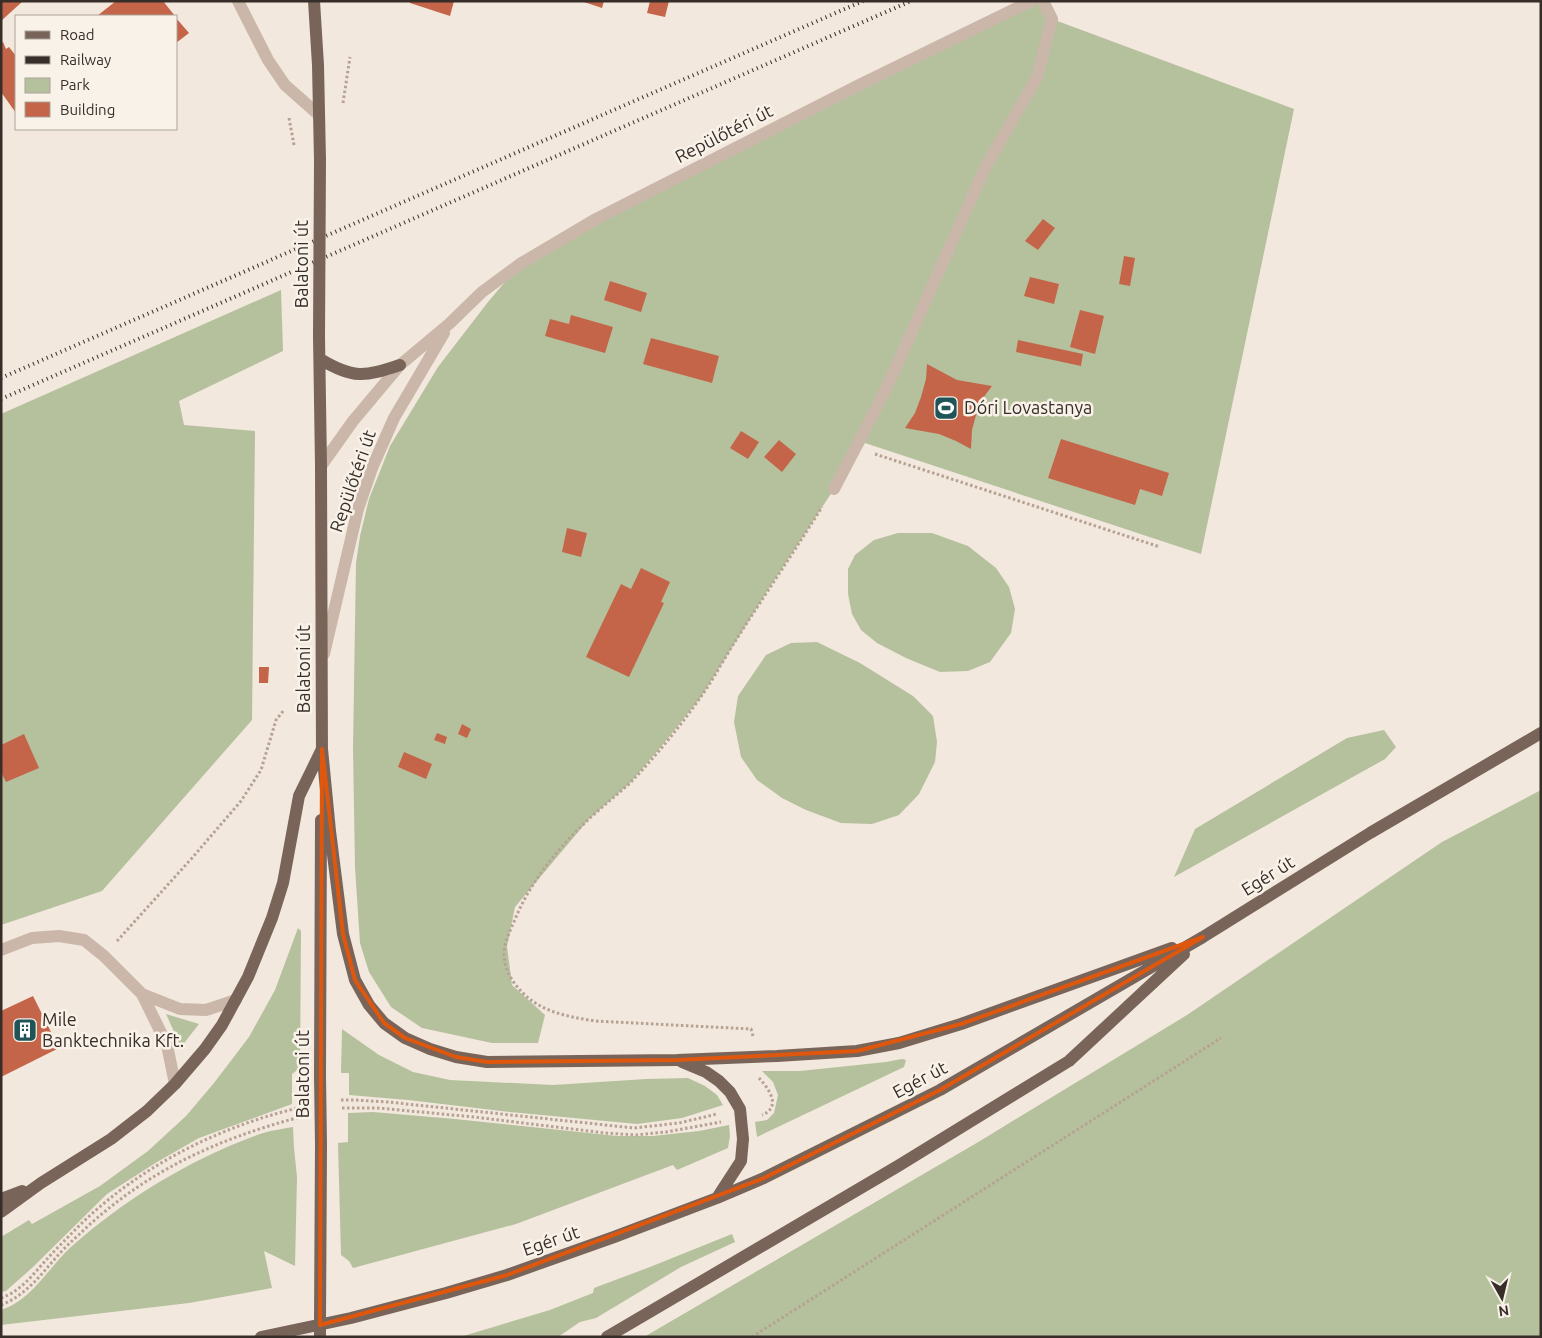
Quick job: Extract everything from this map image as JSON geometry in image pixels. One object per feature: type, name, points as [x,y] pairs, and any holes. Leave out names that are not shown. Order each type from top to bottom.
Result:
[{"type":"main road","name":"Balatoni út","points":[[314,1],[318,65],[320,160],[319,336],[322,661],[320,1337]]},
{"type":"main road","points":[[320,358],[337,369],[355,374],[373,374],[400,365]]},
{"type":"main road","name":"Egér út","points":[[261,1337],[352,1318],[507,1275],[614,1237],[764,1178],[940,1090],[1203,937],[1370,833],[1541,733]]},
{"type":"main road","points":[[322,749],[343,934],[355,980],[369,1005],[384,1023],[404,1038],[456,1057],[487,1062],[677,1060],[857,1051],[900,1043],[962,1024],[1203,937]]},
{"type":"main road","points":[[1,1212],[41,1183],[111,1139],[147,1111],[175,1084],[205,1049],[222,1025],[248,977],[272,918],[283,882],[299,796],[322,749]]},
{"type":"main road","points":[[607,1337],[898,1166],[1069,1061],[1203,937]]},
{"type":"main road","points":[[677,1060],[706,1072],[719,1081],[730,1092],[740,1109],[743,1139],[741,1161],[717,1198]]},
{"type":"main road","points":[[1,1199],[41,1183]]},
{"type":"street","points":[[238,1],[268,60],[285,85],[319,115]]},
{"type":"street","name":"Repülőtéri út","points":[[321,466],[353,421],[400,365],[449,324],[482,292],[520,264],[596,219],[869,80],[1031,1]]},
{"type":"street","points":[[834,488],[887,387],[985,168],[1037,77],[1052,19],[1043,1]]},
{"type":"street","name":"Repülőtéri út","points":[[322,661],[358,509],[372,468],[394,418],[449,324]]},
{"type":"street","points":[[1,950],[32,938],[59,936],[84,940],[104,956],[142,994],[167,1045],[175,1084]]},
{"type":"street","points":[[142,994],[180,1009],[206,1010],[236,1000]]},
{"type":"path","points":[[343,107],[350,57]]},
{"type":"path","points":[[856,448],[1160,547]]},
{"type":"path","points":[[336,1109],[352,1107],[378,1108],[605,1133],[636,1134],[666,1132],[742,1119],[764,1114],[771,1108],[773,1099],[770,1089],[759,1078],[755,1070],[752,1029],[595,1021],[553,1012],[537,1005],[519,990],[506,967],[504,954],[509,931],[521,905],[548,862],[589,820],[630,783],[701,697],[834,488]]},
{"type":"path","points":[[104,956],[242,801],[261,770],[276,720],[284,710]]},
{"type":"path","points":[[752,1337],[1221,1038]]},
{"type":"path","points":[[1,1305],[24,1293],[62,1250],[88,1226],[143,1184],[176,1163],[221,1142],[251,1131],[304,1116]]},
{"type":"highlighted area","points":[[322,749],[343,934],[355,980],[384,1023],[405,1038],[456,1057],[487,1062],[677,1060],[857,1051],[961,1024],[1203,937],[940,1090],[764,1178],[507,1275],[320,1325]]},
{"type":"green space","points":[[1031,1],[1043,1],[1052,19],[1294,109],[1201,554],[865,443],[766,593],[701,697],[630,783],[589,819],[515,907],[507,946],[512,985],[545,1015],[538,1043],[492,1043],[422,1028],[391,1007],[369,972],[360,943],[355,867],[353,748],[356,563],[369,499],[390,446],[438,367],[520,264]]},
{"type":"green space","points":[[281,290],[283,351],[179,401],[184,425],[255,431],[252,720],[102,891],[1,925],[1,414]]},
{"type":"green space","points":[[898,533],[932,533],[968,546],[996,568],[1009,587],[1015,609],[1011,633],[990,662],[968,671],[940,672],[877,643],[861,630],[852,614],[848,594],[848,569],[855,555],[874,540]]},
{"type":"green space","points":[[817,642],[860,663],[913,696],[933,716],[937,742],[935,762],[919,794],[899,815],[872,824],[841,823],[806,810],[782,798],[757,780],[741,757],[734,722],[738,696],[766,655],[791,643]]},
{"type":"green space","points":[[1384,730],[1396,747],[1385,759],[1174,877],[1195,829],[1347,738]]},
{"type":"green space","points":[[1541,790],[1541,1337],[644,1337],[980,1141],[1187,1015],[1442,842]]},
{"type":"green space","points":[[298,928],[301,931],[300,1068],[292,1074],[292,1104],[199,1138],[107,1194],[33,1267],[6,1291],[1,1292],[1,1237],[29,1220],[32,1224],[100,1186],[148,1151],[186,1116],[249,1037],[275,990]]},
{"type":"green space","points":[[166,1014],[199,1024],[181,1047]]},
{"type":"green space","points":[[342,1029],[379,1055],[413,1072],[450,1080],[553,1085],[688,1078],[705,1086],[717,1095],[723,1105],[682,1118],[637,1124],[349,1095],[349,1073],[341,1073]]},
{"type":"green space","points":[[906,1060],[904,1067],[757,1137],[755,1122],[767,1120],[774,1113],[778,1095],[773,1082],[762,1071],[800,1071]]},
{"type":"green space","points":[[373,1112],[617,1136],[653,1136],[699,1131],[729,1125],[730,1136],[728,1148],[677,1170],[673,1165],[516,1224],[353,1268],[349,1261],[341,1255],[338,1143],[348,1142],[348,1113]]},
{"type":"green space","points":[[293,1127],[297,1177],[295,1266],[264,1251],[272,1288],[189,1303],[1,1325],[1,1310],[22,1299],[71,1247],[114,1212],[162,1181],[212,1154],[263,1133]]},
{"type":"green space","points":[[732,1234],[735,1242],[681,1267],[596,1318],[580,1322],[558,1337],[460,1337],[550,1310],[593,1293],[594,1288]]},
{"type":"building","points":[[1,1],[23,1],[1,21]]},
{"type":"building","points":[[116,1],[163,1],[174,15],[98,15]]},
{"type":"building","points":[[410,1],[454,1],[450,16],[410,3]]},
{"type":"building","points":[[581,1],[604,1],[602,8]]},
{"type":"building","points":[[650,1],[669,1],[665,17],[647,13]]},
{"type":"building","points":[[178,20],[189,33],[178,41]]},
{"type":"building","points":[[3,42],[6,49],[9,47],[15,55],[15,112],[1,92],[1,43]]},
{"type":"building","points":[[1043,219],[1055,228],[1038,250],[1025,241]]},
{"type":"building","points":[[1124,256],[1135,258],[1130,286],[1119,284]]},
{"type":"building","points":[[1030,277],[1059,284],[1054,304],[1024,296]]},
{"type":"building","points":[[610,281],[647,293],[641,312],[604,300]]},
{"type":"building","points":[[1080,310],[1104,316],[1095,354],[1070,347]]},
{"type":"building","points":[[571,315],[613,327],[605,353],[545,336],[550,319],[569,324]]},
{"type":"building","points":[[651,338],[719,356],[712,383],[643,364]]},
{"type":"building","points":[[1018,340],[1083,354],[1081,366],[1016,352]]},
{"type":"building","points":[[927,364],[957,380],[992,386],[983,398],[976,415],[972,430],[971,449],[939,434],[905,428],[915,413],[921,397],[926,379]]},
{"type":"building","points":[[741,431],[759,442],[748,459],[730,448]]},
{"type":"building","points":[[1061,439],[1169,473],[1162,496],[1140,489],[1135,505],[1048,478]]},
{"type":"building","points":[[779,440],[796,454],[782,472],[764,457]]},
{"type":"building","points":[[567,528],[587,533],[581,557],[562,552]]},
{"type":"building","points":[[641,568],[670,582],[661,602],[664,603],[629,677],[586,657],[621,584],[631,589]]},
{"type":"building","points":[[259,667],[269,667],[268,683],[259,683]]},
{"type":"building","points":[[462,724],[471,729],[467,738],[458,734]]},
{"type":"building","points":[[437,733],[447,737],[445,744],[434,740]]},
{"type":"building","points":[[24,734],[39,768],[6,782],[1,772],[1,745]]},
{"type":"building","points":[[404,752],[432,764],[426,779],[398,767]]},
{"type":"building","name":"Mile Banktechnika Kft.","points":[[33,996],[59,1048],[1,1077],[1,1011]]},
{"type":"railway","points":[[1,378],[863,1]]},
{"type":"railway","points":[[1,399],[911,1]]},
{"type":"place","name":"Dóri Lovastanya","points":[[946,408]]},
{"type":"place","name":"Mile Banktechnika Kft.","points":[[25,1030]]}]
